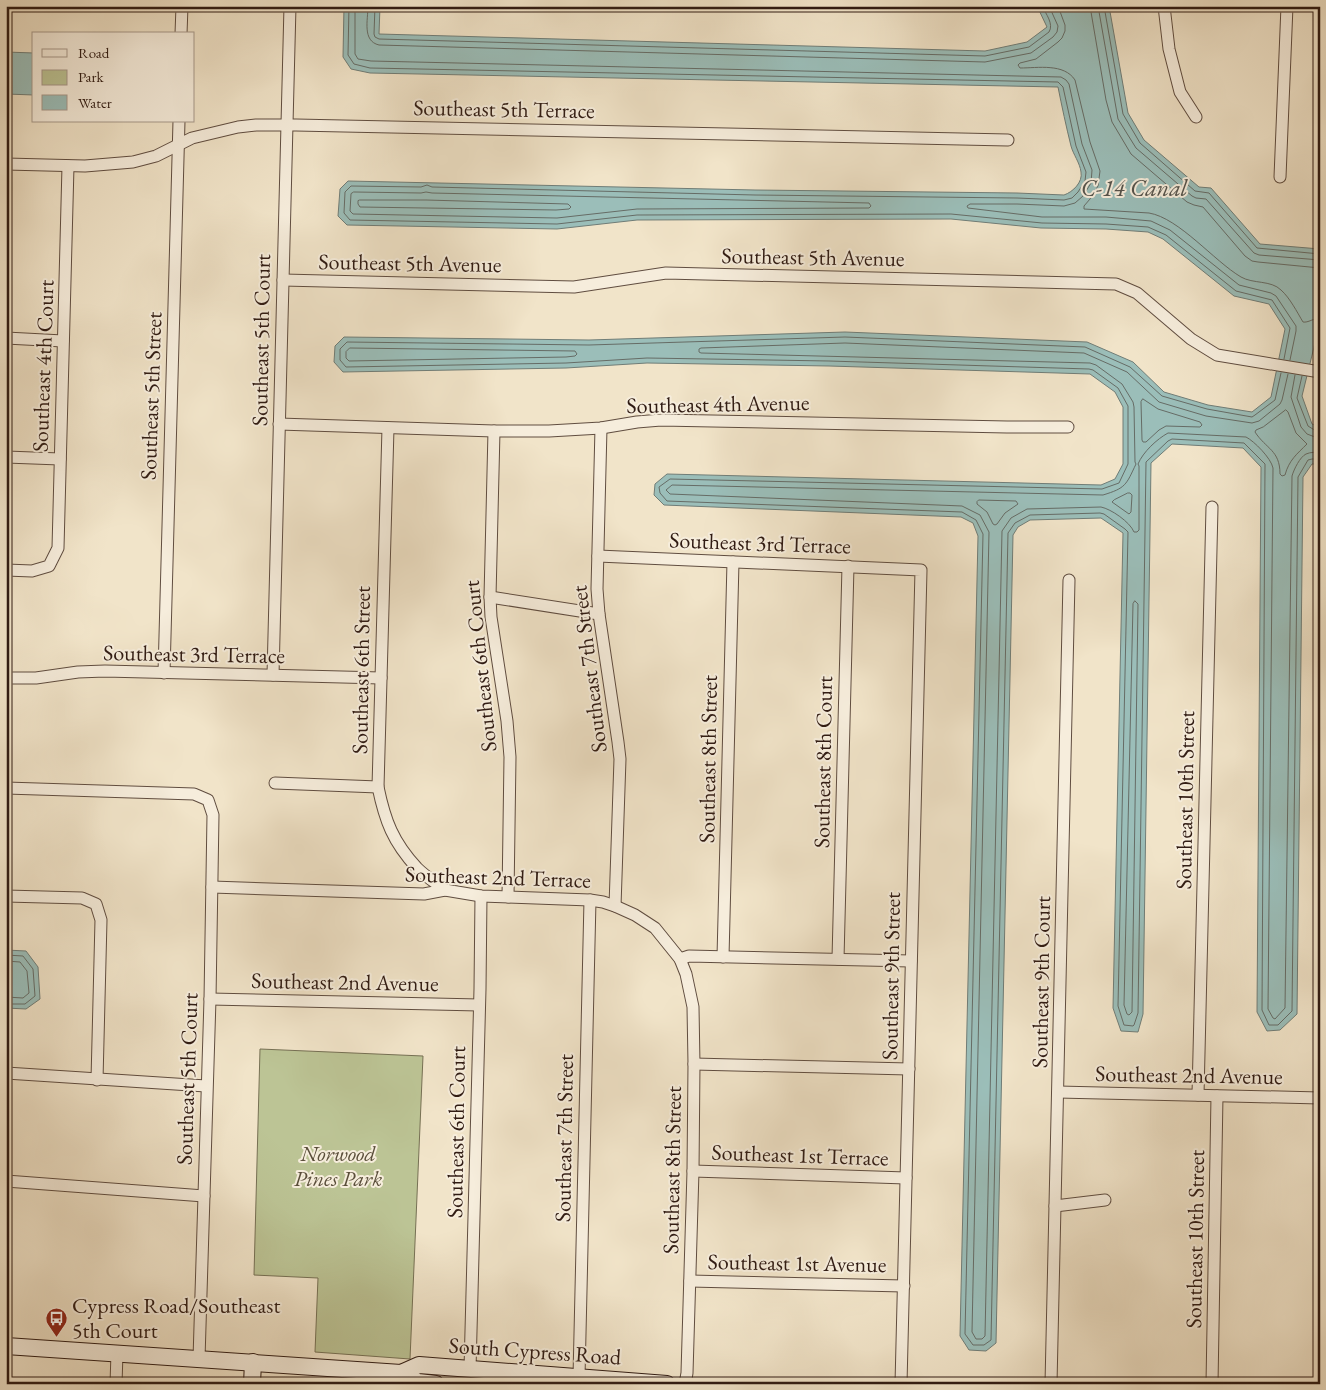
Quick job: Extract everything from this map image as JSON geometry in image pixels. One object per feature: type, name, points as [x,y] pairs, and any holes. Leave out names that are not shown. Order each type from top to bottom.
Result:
[{"type":"street","points":[[181,32],[182,6]]},
{"type":"street","name":"Southeast 5th Court","points":[[273,675],[290,6]]},
{"type":"street","points":[[1164,6],[1169,49],[1180,92],[1196,117]]},
{"type":"street","points":[[1280,177],[1287,6]]},
{"type":"street","name":"Southeast 5th Street","points":[[164,673],[179,122]]},
{"type":"street","name":"Southeast 5th Terrace","points":[[6,164],[94,166],[134,162],[156,156],[192,138],[256,125],[1008,140]]},
{"type":"street","name":"Southeast 4th Court","points":[[6,570],[32,571],[49,566],[58,548],[68,166]]},
{"type":"street","name":"Southeast 5th Avenue","points":[[283,280],[574,287],[666,273],[1116,284],[1137,293],[1192,339],[1217,355],[1317,372]]},
{"type":"street","points":[[6,338],[64,341]]},
{"type":"street","name":"Southeast 4th Avenue","points":[[279,424],[494,431],[549,431],[602,428],[637,422],[670,420],[1068,427]]},
{"type":"street","name":"Southeast 6th Street","points":[[388,428],[378,787],[383,811],[393,835],[418,869],[445,890]]},
{"type":"street","name":"Southeast 7th Street","points":[[602,428],[597,589],[620,759],[615,906]]},
{"type":"street","name":"Southeast 6th Court","points":[[494,431],[490,597],[510,757],[508,897]]},
{"type":"street","points":[[6,457],[60,459]]},
{"type":"street","name":"Southeast 10th Street","points":[[1198,1095],[1212,506]]},
{"type":"street","name":"Southeast 3rd Terrace","points":[[598,556],[921,570]]},
{"type":"street","name":"Southeast 8th Street","points":[[723,957],[733,562]]},
{"type":"street","name":"Southeast 8th Court","points":[[838,959],[848,566]]},
{"type":"street","name":"Southeast 9th Street","points":[[902,1384],[921,570]]},
{"type":"street","name":"Southeast 9th Court","points":[[1051,1384],[1069,580]]},
{"type":"street","points":[[490,597],[599,614]]},
{"type":"street","name":"Southeast 3rd Terrace","points":[[6,678],[36,678],[78,672],[381,678]]},
{"type":"street","points":[[275,783],[378,787]]},
{"type":"street","name":"Southeast 5th Court","points":[[6,788],[194,794],[208,800],[213,815],[212,887],[199,1359]]},
{"type":"street","name":"Southeast 2nd Terrace","points":[[212,887],[424,894],[445,890],[481,896],[590,900],[615,906],[635,915],[655,928],[680,959]]},
{"type":"street","points":[[6,896],[82,898],[96,904],[102,920],[97,1080]]},
{"type":"street","name":"Southeast 6th Court","points":[[470,1369],[481,896]]},
{"type":"street","name":"Southeast 7th Street","points":[[579,1377],[590,900]]},
{"type":"street","points":[[680,959],[690,956],[911,961]]},
{"type":"street","name":"Southeast 8th Street","points":[[680,959],[686,974],[693,1007],[694,1064],[690,1281],[685,1384]]},
{"type":"street","name":"Southeast 2nd Avenue","points":[[210,999],[479,1004]]},
{"type":"street","points":[[694,1064],[909,1069]]},
{"type":"street","points":[[6,1073],[206,1086]]},
{"type":"street","name":"Southeast 2nd Avenue","points":[[1058,1092],[1320,1098]]},
{"type":"street","name":"Southeast 10th Street","points":[[1212,1384],[1217,1096]]},
{"type":"street","name":"Southeast 1st Terrace","points":[[692,1172],[906,1178]]},
{"type":"street","points":[[6,1181],[204,1196]]},
{"type":"street","points":[[1055,1206],[1105,1200]]},
{"type":"street","name":"Southeast 1st Avenue","points":[[690,1281],[904,1286]]},
{"type":"street","name":"South Cypress Road","points":[[6,1346],[401,1373],[418,1382],[436,1384]]},
{"type":"street","points":[[116,1384],[117,1354]]},
{"type":"street","points":[[252,1384],[253,1362]]},
{"type":"street","name":"South Cypress Road","points":[[401,1373],[419,1366],[667,1384]]},
{"type":"green space","name":"Norwood Pines Park","points":[[260,1049],[423,1056],[410,1359],[315,1352],[318,1278],[254,1275]]},
{"type":"water","name":"C-14 Canal","points":[[344,6],[380,6],[379,34],[985,51],[1027,42],[1047,27],[1037,6],[1109,6],[1128,113],[1144,140],[1199,187],[1211,188],[1260,244],[1320,249],[1320,332],[1315,343],[1302,396],[1312,424],[1320,427],[1320,464],[1312,464],[1303,477],[1297,1014],[1280,1030],[1267,1031],[1257,1012],[1261,467],[1243,448],[1172,444],[1151,463],[1143,1014],[1138,1032],[1121,1031],[1113,1008],[1123,533],[1101,518],[1030,520],[1018,527],[1013,535],[996,1343],[986,1351],[969,1350],[960,1336],[978,536],[973,523],[961,517],[664,505],[654,495],[655,484],[667,474],[1101,485],[1115,479],[1123,464],[1123,407],[1115,392],[1090,374],[829,366],[647,363],[566,368],[343,372],[334,362],[335,346],[344,337],[589,340],[845,332],[1087,342],[1133,362],[1164,392],[1208,405],[1252,412],[1271,397],[1285,329],[1269,304],[1234,296],[1163,239],[1148,232],[1041,228],[951,219],[637,220],[557,229],[347,225],[338,216],[340,189],[348,181],[1064,195],[1071,192],[1077,186],[1081,172],[1071,146],[1058,87],[370,73],[351,69],[343,57]]},
{"type":"water","points":[[6,52],[32,53],[32,95],[6,94]]},
{"type":"water","points":[[6,950],[26,951],[38,967],[40,999],[26,1009],[6,1008]]},
{"type":"place","name":"Cypress Road/Southeast 5th Court","points":[[56,1337]]}]
